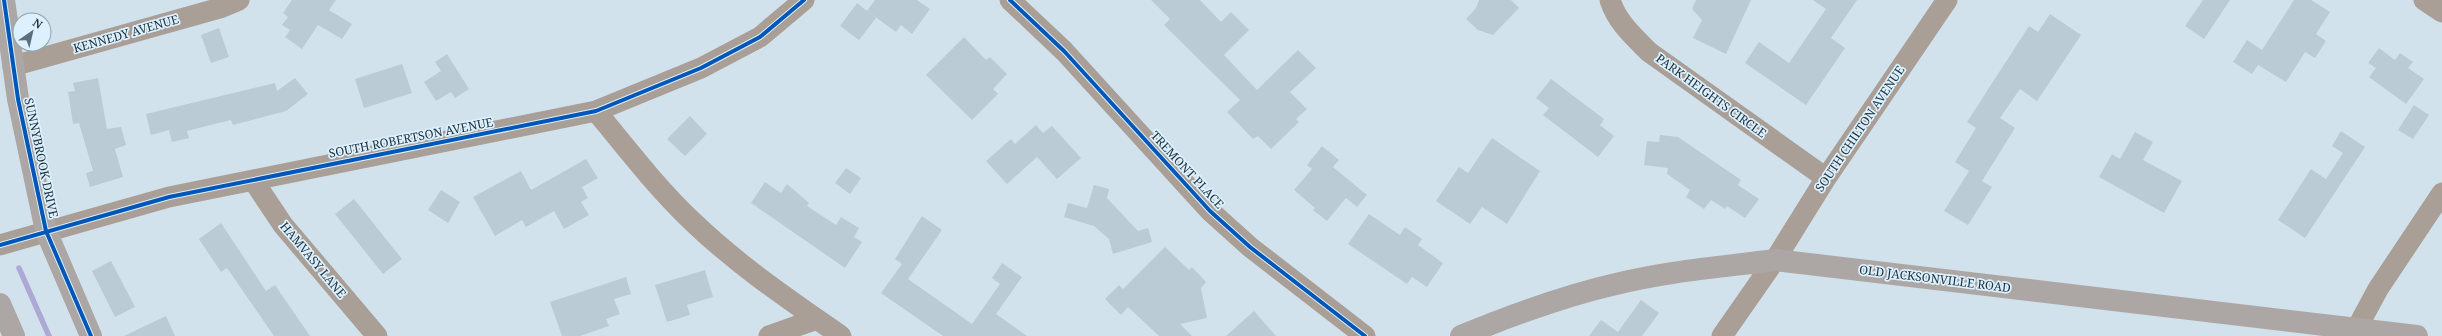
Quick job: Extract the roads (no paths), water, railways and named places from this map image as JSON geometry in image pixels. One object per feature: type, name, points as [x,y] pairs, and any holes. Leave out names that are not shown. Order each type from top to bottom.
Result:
[{"type":"main road","name":"SUNNYBROOK DRIVE","points":[[4,0],[19,107],[46,231],[91,336]]},
{"type":"main road","name":"OLD JACKSONVILLE ROAD","points":[[1461,336],[1544,304],[1617,284],[1690,270],[1775,260],[2359,333],[2417,336]]},
{"type":"main road","points":[[0,304],[14,336]]},
{"type":"street","name":"KENNEDY AVENUE","points":[[13,66],[220,8],[239,0]]},
{"type":"street","name":"SOUTH ROBERTSON AVENUE","points":[[0,245],[169,197],[596,111],[701,68],[760,37],[804,0]]},
{"type":"street","name":"TREMONT PLACE","points":[[1010,0],[1064,51],[1210,211],[1250,247],[1365,336]]},
{"type":"street","name":"PARK HEIGHTS CIRCLE","points":[[1610,0],[1614,14],[1625,28],[1649,52],[1826,178]]},
{"type":"street","name":"SOUTH CHILTON AVENUE","points":[[1722,336],[1775,260],[1826,178],[1947,0]]},
{"type":"street","points":[[2424,0],[2442,12]]},
{"type":"street","points":[[596,111],[640,165],[694,223],[741,264],[841,336]]},
{"type":"street","name":"HAMVASY LANE","points":[[253,180],[283,225],[378,336]]},
{"type":"street","points":[[2359,333],[2378,289],[2442,193]]},
{"type":"street","points":[[769,336],[817,319]]},
{"type":"waterway","points":[[19,268],[49,336]]}]
